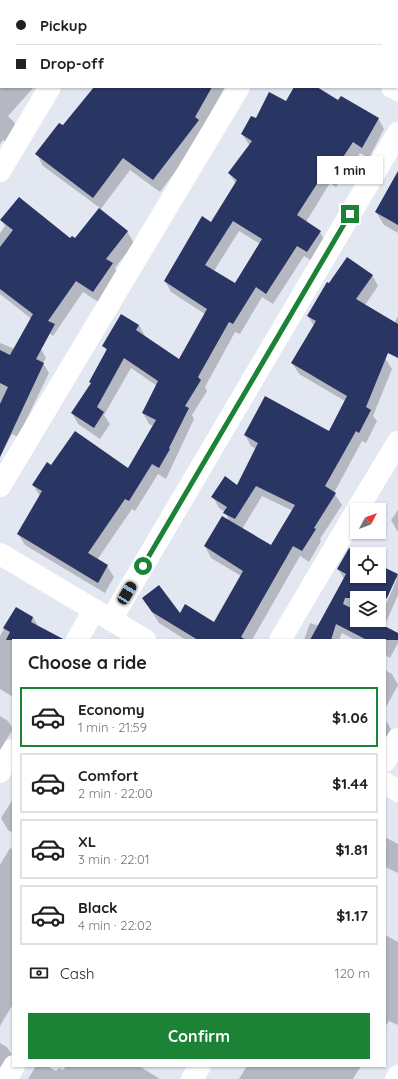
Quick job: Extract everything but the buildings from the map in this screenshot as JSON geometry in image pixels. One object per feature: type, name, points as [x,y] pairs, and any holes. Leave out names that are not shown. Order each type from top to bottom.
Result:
[{"type":"street","points":[[0,171],[49,88]]},
{"type":"street","points":[[0,486],[238,88]]},
{"type":"street","points":[[78,639],[102,615],[398,133]]},
{"type":"street","points":[[361,503],[398,442]]},
{"type":"street","points":[[281,639],[350,522]]},
{"type":"street","points":[[0,554],[143,639]]},
{"type":"street","points":[[386,759],[398,739]]},
{"type":"street","points":[[0,772],[12,752]]},
{"type":"street","points":[[386,785],[398,791]]},
{"type":"street","points":[[6,1079],[13,1067]]},
{"type":"street","points":[[192,1079],[199,1067]]},
{"type":"route","points":[[143,566],[350,214]]}]
